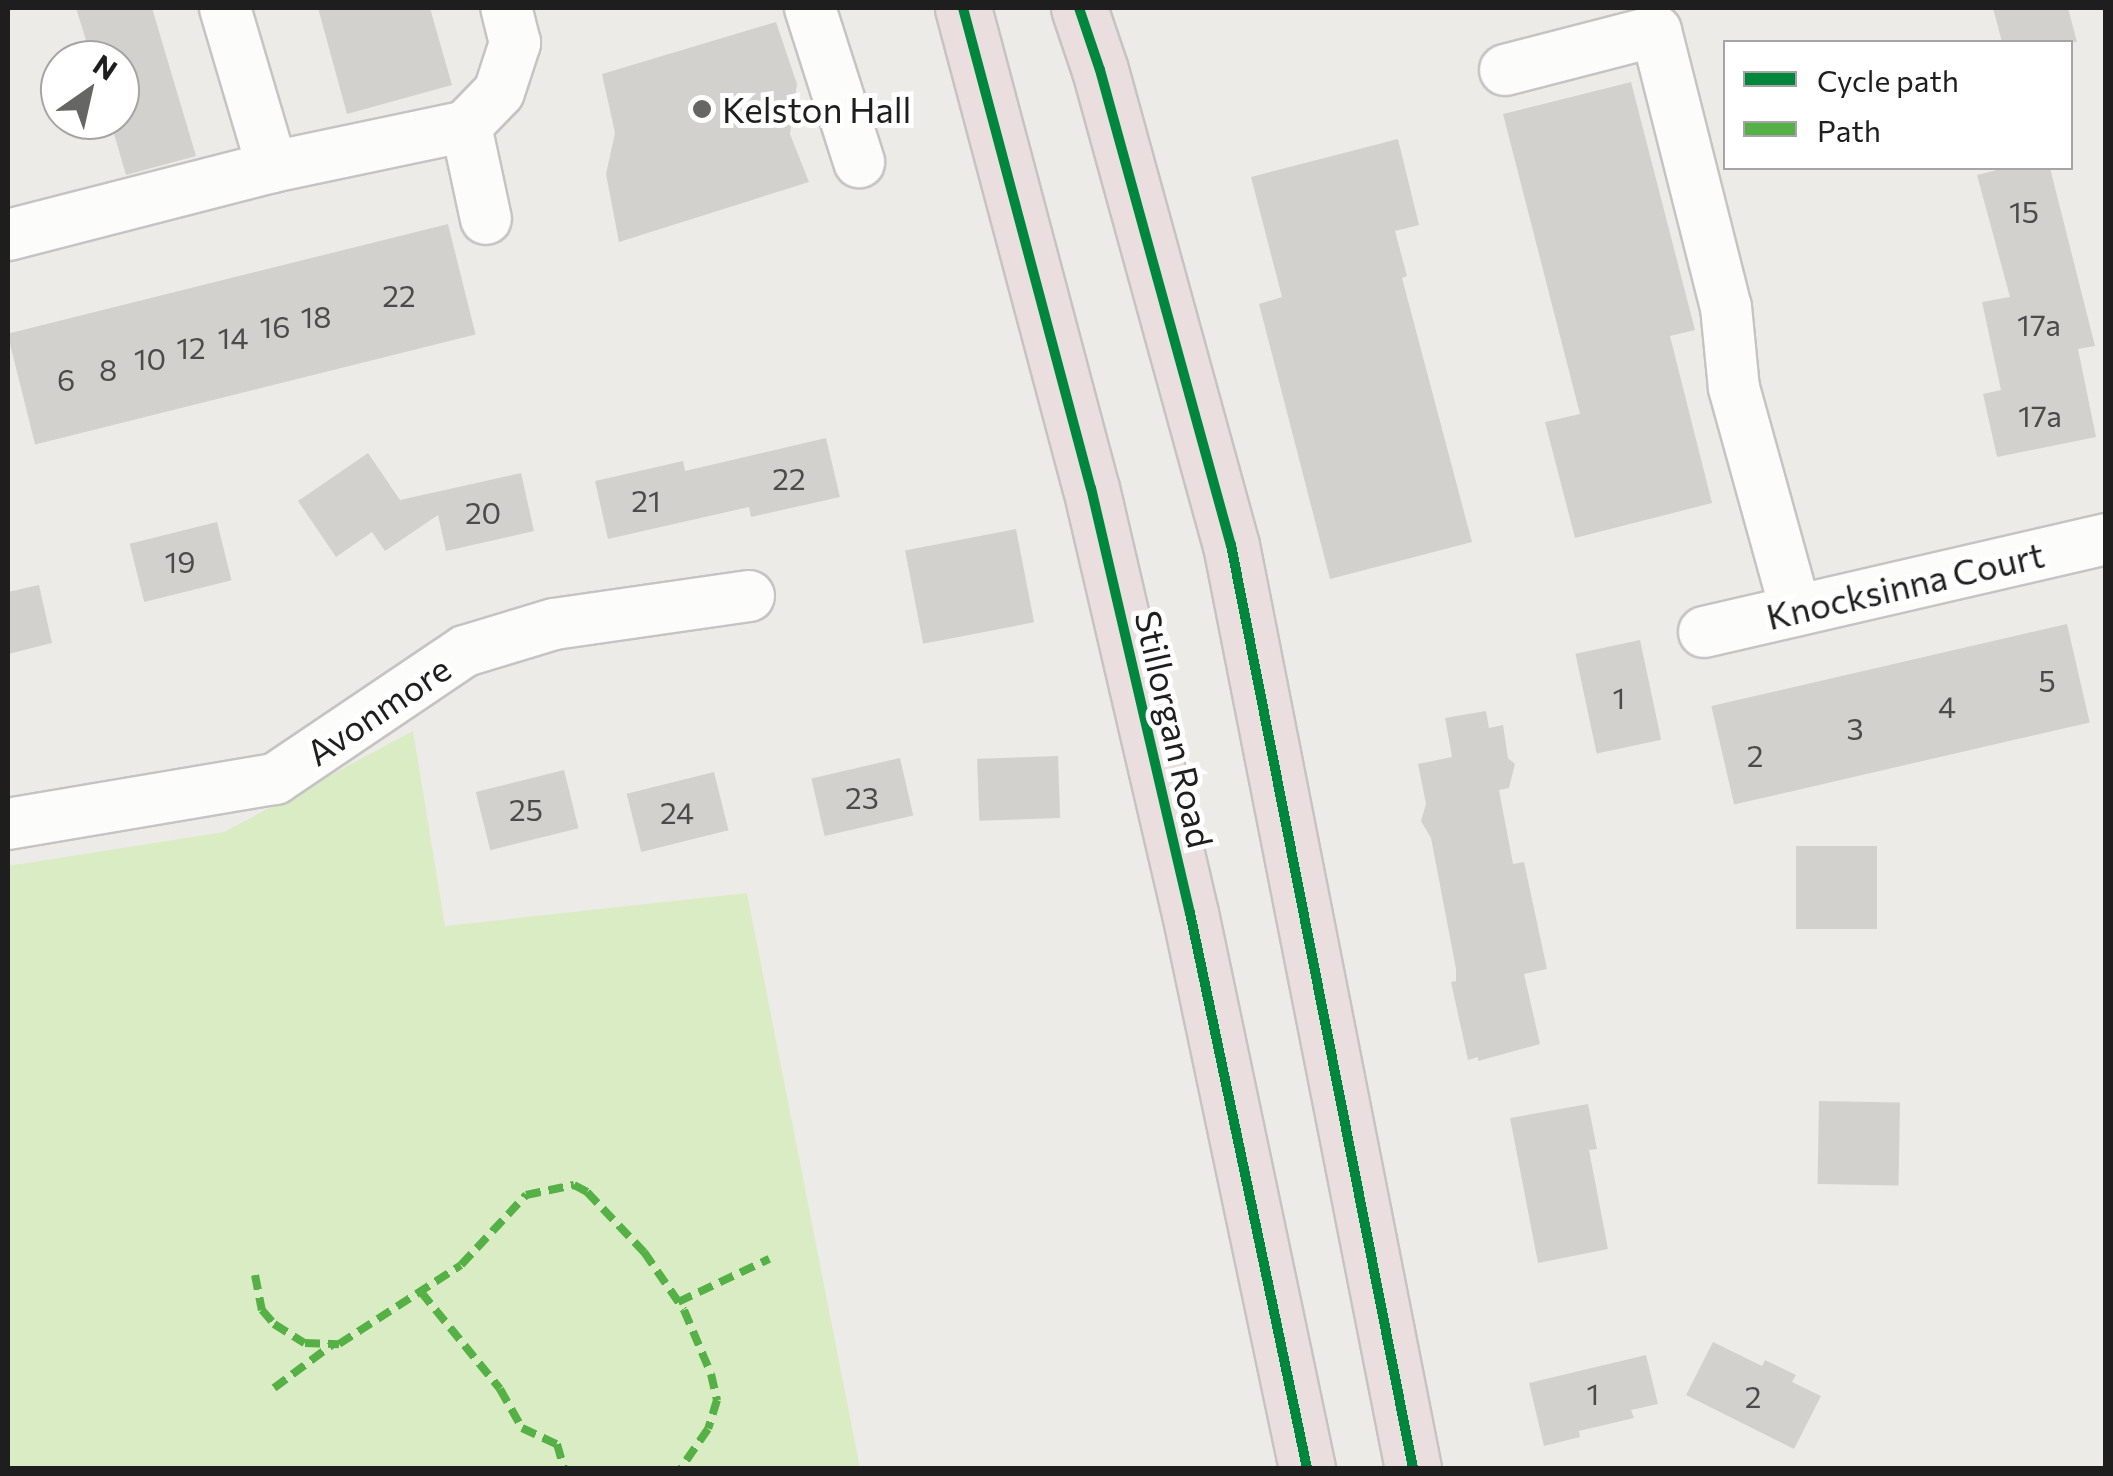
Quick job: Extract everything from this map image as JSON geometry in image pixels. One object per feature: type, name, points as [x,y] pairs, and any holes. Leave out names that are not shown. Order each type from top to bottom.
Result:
[{"type":"highway","name":"Stillorgan Road","points":[[963,8],[1091,488],[1190,913],[1307,1468]]},
{"type":"highway","points":[[1079,8],[1100,70],[1231,545],[1413,1468]]},
{"type":"street","points":[[225,8],[272,167]]},
{"type":"street","points":[[8,235],[272,167],[466,126],[499,92],[515,43],[506,8]]},
{"type":"street","points":[[810,8],[859,162]]},
{"type":"street","points":[[1505,70],[1656,31],[1726,308],[1734,388],[1796,611]]},
{"type":"street","points":[[466,126],[486,219]]},
{"type":"street","name":"Knocksinna Court","points":[[1704,632],[2106,539]]},
{"type":"street","name":"Avonmore","points":[[8,824],[275,779],[465,651],[554,624],[749,596]]},
{"type":"green space","points":[[413,731],[445,926],[747,893],[860,1468],[8,1468],[8,866],[224,832]]},
{"type":"building","points":[[76,8],[152,8],[196,156],[126,175],[116,140],[140,140],[140,40],[86,40]]},
{"type":"building","points":[[318,8],[430,8],[452,85],[347,114]]},
{"type":"building","points":[[1993,8],[2068,8],[2077,42],[2073,40],[2001,40]]},
{"type":"building","name":"Kelston Hall","points":[[776,22],[797,84],[790,134],[809,182],[619,242],[606,174],[615,133],[602,74]]},
{"type":"building","points":[[1631,82],[1695,330],[1670,336],[1712,503],[1575,538],[1545,422],[1580,414],[1503,114]]},
{"type":"building","points":[[1398,139],[1419,225],[1395,231],[1407,276],[1402,278],[1472,542],[1330,579],[1259,304],[1282,297],[1251,177]]},
{"type":"building","points":[[1997,170],[2051,170],[2095,346],[2078,349],[2096,437],[1997,457],[1983,394],[2001,390],[1982,302],[2010,297],[1977,175]]},
{"type":"building","points":[[448,224],[476,335],[35,444],[8,334]]},
{"type":"building","points":[[826,438],[840,497],[751,517],[749,507],[608,539],[595,481],[683,461],[685,471]]},
{"type":"building","points":[[368,453],[400,500],[521,473],[534,531],[446,551],[438,515],[385,551],[372,532],[336,557],[298,501]]},
{"type":"building","points":[[217,522],[232,580],[144,602],[130,544]]},
{"type":"building","points":[[1016,529],[1034,622],[923,644],[905,551]]},
{"type":"building","points":[[39,585],[52,643],[8,654],[8,592]]},
{"type":"building","points":[[2067,624],[2090,722],[1734,805],[1711,706]]},
{"type":"building","points":[[1640,640],[1661,740],[1597,753],[1575,654]]},
{"type":"building","points":[[1486,711],[1489,728],[1503,725],[1508,758],[1515,764],[1509,788],[1499,790],[1513,864],[1524,862],[1547,969],[1524,974],[1540,1044],[1478,1061],[1478,1057],[1468,1060],[1451,982],[1456,981],[1456,969],[1431,838],[1421,821],[1426,804],[1418,764],[1452,757],[1445,718]]},
{"type":"building","points":[[1058,756],[1060,818],[979,821],[977,759]]},
{"type":"building","points":[[900,758],[913,815],[825,836],[811,778]]},
{"type":"building","points":[[564,770],[579,828],[490,850],[476,792]]},
{"type":"building","points":[[714,772],[729,830],[641,852],[627,794]]},
{"type":"building","points":[[1796,846],[1877,846],[1877,929],[1796,929]]},
{"type":"building","points":[[1819,1101],[1900,1102],[1899,1185],[1818,1184]]},
{"type":"building","points":[[1588,1104],[1597,1149],[1589,1150],[1608,1249],[1538,1263],[1510,1118]]},
{"type":"building","points":[[1713,1342],[1762,1366],[1765,1360],[1796,1375],[1792,1382],[1821,1396],[1794,1449],[1686,1395]]},
{"type":"building","points":[[1646,1355],[1658,1404],[1631,1410],[1634,1418],[1579,1431],[1580,1437],[1544,1446],[1529,1383]]},
{"type":"marked path","points":[[255,1275],[262,1310],[274,1324],[305,1343],[339,1344],[461,1265],[526,1195],[574,1185],[587,1192],[644,1252],[684,1310],[711,1374],[717,1400],[708,1429],[681,1468]]},
{"type":"marked path","points":[[678,1302],[769,1259]]},
{"type":"marked path","points":[[421,1292],[500,1389],[522,1428],[557,1444],[564,1468]]},
{"type":"marked path","points":[[274,1388],[333,1344]]},
{"type":"cycle path","points":[[963,8],[1091,488],[1190,913],[1307,1468]]},
{"type":"cycle path","points":[[1079,8],[1100,70],[1231,545],[1413,1468]]},
{"type":"place","name":"Kelston Hall","points":[[702,109]]}]
